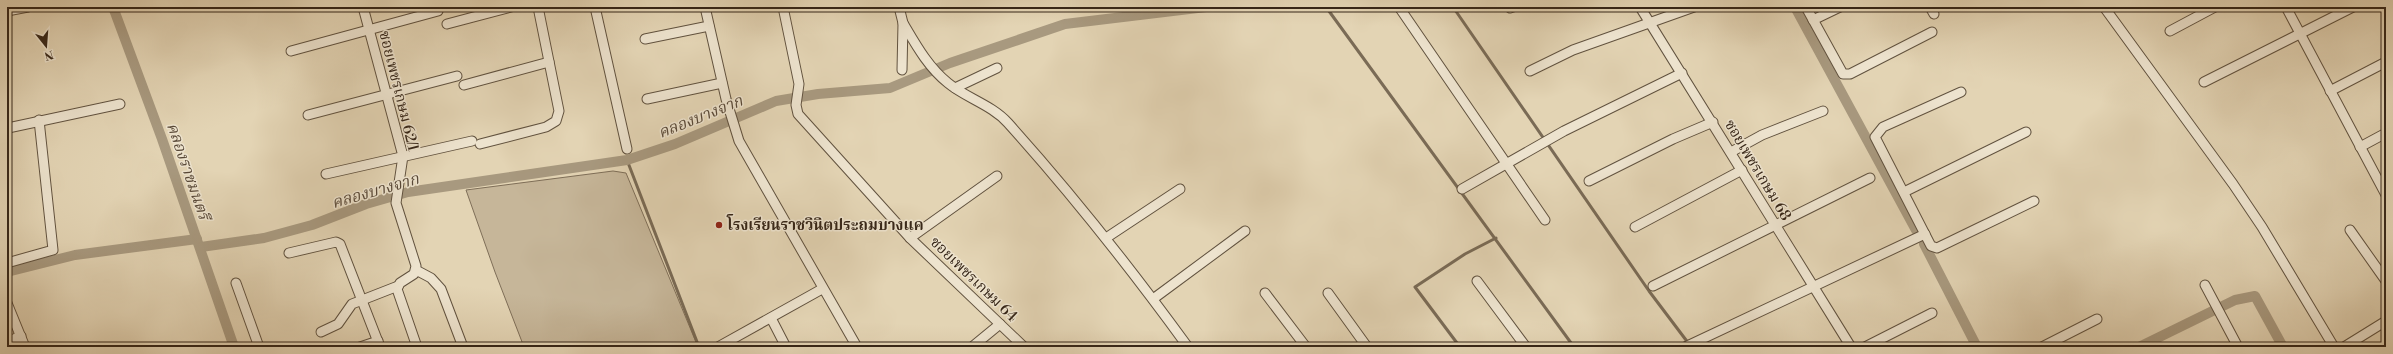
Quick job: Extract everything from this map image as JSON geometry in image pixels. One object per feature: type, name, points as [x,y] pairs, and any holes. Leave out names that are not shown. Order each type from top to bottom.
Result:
[{"type":"street","points":[[7,10],[28,7]]},
{"type":"street","name":"ซอยเพชรเกษม 62/1","points":[[363,7],[403,156],[396,203],[416,270]]},
{"type":"street","points":[[447,24],[511,7]]},
{"type":"street","points":[[326,174],[403,156],[546,127],[556,121],[559,111],[538,7]]},
{"type":"street","points":[[595,7],[627,149]]},
{"type":"street","points":[[705,7],[722,83],[735,130],[743,150],[822,289],[857,347]]},
{"type":"street","name":"ซอยเพชรเกษม 64","points":[[783,7],[799,84],[796,105],[798,114],[910,238],[1024,347]]},
{"type":"street","points":[[899,7],[903,23],[902,70]]},
{"type":"street","points":[[1399,7],[1545,220]]},
{"type":"street","name":"ซอยเพชรเกษม 68","points":[[1640,7],[1713,122],[1775,226],[1852,347]]},
{"type":"street","points":[[1530,71],[1573,50],[1694,7]]},
{"type":"street","points":[[1806,7],[1843,74],[1850,74],[1932,32]]},
{"type":"street","points":[[1813,20],[1840,7]]},
{"type":"street","points":[[2104,7],[2233,184],[2262,228],[2334,347]]},
{"type":"street","points":[[2170,30],[2215,7]]},
{"type":"street","points":[[2286,7],[2386,195]]},
{"type":"street","points":[[2204,82],[2353,7]]},
{"type":"street","points":[[290,52],[438,11]]},
{"type":"street","points":[[903,23],[925,61],[952,86],[980,102],[1007,121],[1106,238],[1188,347]]},
{"type":"street","points":[[645,39],[709,26]]},
{"type":"street","points":[[464,85],[549,62]]},
{"type":"street","points":[[2330,91],[2384,63]]},
{"type":"street","points":[[952,86],[997,68]]},
{"type":"street","points":[[1462,189],[1505,163],[1564,131],[1682,73]]},
{"type":"street","points":[[308,115],[457,76]]},
{"type":"street","points":[[648,99],[722,83]]},
{"type":"street","points":[[1961,92],[1883,127],[1875,137],[1931,246],[1937,248],[2034,201]]},
{"type":"street","points":[[8,128],[39,120],[120,104]]},
{"type":"street","points":[[1731,152],[1762,136],[1823,111]]},
{"type":"street","points":[[7,263],[54,250],[39,120]]},
{"type":"street","points":[[1589,181],[1673,139],[1713,122]]},
{"type":"street","points":[[1904,192],[2026,132]]},
{"type":"street","points":[[2360,147],[2386,133]]},
{"type":"street","points":[[1635,226],[1742,170]]},
{"type":"street","points":[[910,238],[997,176]]},
{"type":"street","points":[[1653,286],[1870,178]]},
{"type":"street","points":[[1106,238],[1180,189]]},
{"type":"street","points":[[2350,230],[2386,281]]},
{"type":"street","points":[[1153,299],[1245,232]]},
{"type":"street","points":[[1684,347],[1925,234]]},
{"type":"street","points":[[289,253],[336,242],[340,244],[379,344],[360,347]]},
{"type":"street","points":[[321,332],[338,324],[352,304],[398,286],[414,274],[416,270],[431,278],[441,289],[463,347]]},
{"type":"street","points":[[1477,281],[1526,347]]},
{"type":"street","points":[[236,283],[259,347]]},
{"type":"street","points":[[2205,285],[2238,347]]},
{"type":"street","points":[[398,286],[418,347]]},
{"type":"street","points":[[718,347],[822,289]]},
{"type":"street","points":[[1266,293],[1306,347]]},
{"type":"street","points":[[1328,293],[1367,347]]},
{"type":"street","points":[[7,303],[25,347]]},
{"type":"street","points":[[1865,347],[1932,313]]},
{"type":"street","points":[[771,318],[786,347]]},
{"type":"street","points":[[2042,347],[2097,319]]},
{"type":"street","points":[[2344,347],[2386,321]]},
{"type":"street","points":[[972,347],[1000,324]]},
{"type":"street","points":[[7,342],[21,336]]},
{"type":"shaded area","points":[[613,171],[626,173],[698,347],[524,347],[495,272],[466,190]]},
{"type":"waterway","name":"คลองราชมนตรี","points":[[113,7],[162,139],[234,347]]},
{"type":"waterway","name":"คลองบางจาก","points":[[201,247],[264,238],[312,225],[366,204],[408,192],[627,160],[675,144],[776,101],[818,94],[890,88],[950,63],[1065,24],[1206,7]]},
{"type":"waterway","points":[[1326,7],[1574,347]]},
{"type":"waterway","points":[[1453,7],[1649,291],[1689,344]]},
{"type":"waterway","points":[[1795,7],[1916,230]]},
{"type":"waterway","points":[[627,160],[699,347]]},
{"type":"waterway","points":[[1460,347],[1415,287],[1465,254],[1496,238]]},
{"type":"waterway","name":"คลองบางจาก","points":[[7,272],[75,255],[197,239]]},
{"type":"waterway","points":[[1924,244],[1977,347]]},
{"type":"waterway","points":[[2139,347],[2235,300],[2255,296],[2283,347]]},
{"type":"place","name":"โรงเรียนราชวินิตประถมบางแค","points":[[719,225]]}]
